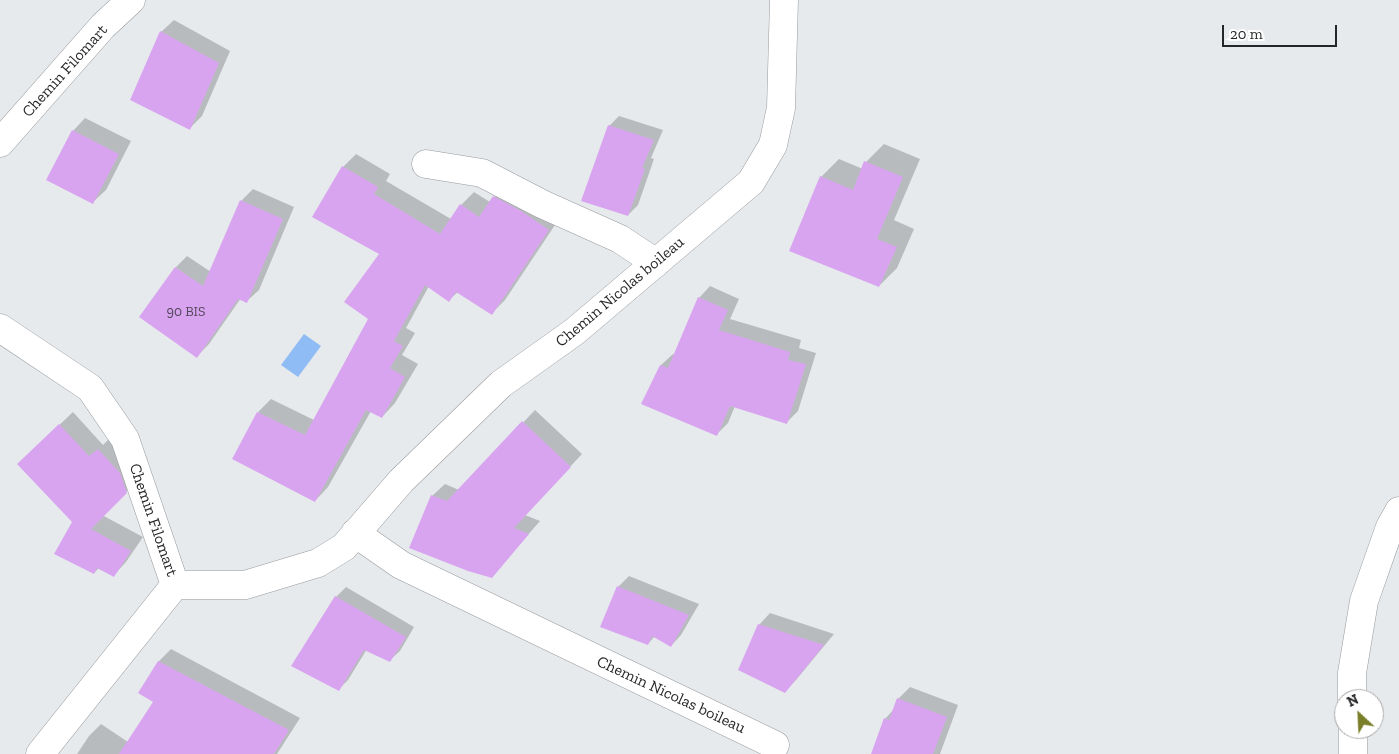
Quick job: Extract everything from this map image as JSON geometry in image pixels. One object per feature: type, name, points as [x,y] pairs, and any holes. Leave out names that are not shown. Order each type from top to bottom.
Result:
[{"type":"street","name":"Chemin Filomart","points":[[0,143],[103,26],[132,0]]},
{"type":"street","name":"Chemin Nicolas boileau","points":[[175,585],[244,585],[318,563],[344,547],[400,481],[501,384],[574,332],[751,182],[773,145],[781,108],[784,0]]},
{"type":"street","points":[[426,164],[482,172],[542,204],[620,239],[656,262]]},
{"type":"street","name":"Chemin Filomart","points":[[0,328],[90,388],[125,439],[175,585],[40,754]]},
{"type":"street","points":[[1352,689],[1352,673],[1364,601],[1390,527],[1399,511]]},
{"type":"street","name":"Chemin Nicolas boileau","points":[[355,533],[401,565],[775,745]]},
{"type":"street","points":[[1353,739],[1354,754]]},
{"type":"water","points":[[304,334],[321,346],[298,377],[281,365]]},
{"type":"building","points":[[160,31],[219,63],[190,130],[130,100]]},
{"type":"building","points":[[608,125],[654,140],[642,168],[645,169],[628,216],[581,201]]},
{"type":"building","points":[[72,130],[119,154],[93,204],[46,180]]},
{"type":"building","points":[[864,161],[903,177],[877,239],[897,247],[879,287],[789,251],[820,176],[853,190]]},
{"type":"building","points":[[342,166],[378,187],[374,194],[440,234],[460,204],[479,217],[493,196],[521,211],[549,230],[492,315],[456,292],[449,302],[425,285],[394,341],[403,346],[390,368],[405,377],[382,418],[366,410],[315,502],[232,459],[257,412],[305,435],[368,319],[344,302],[379,254],[312,217]]},
{"type":"building","points":[[240,200],[283,219],[247,303],[238,299],[197,358],[139,317],[175,267],[203,286]]},
{"type":"building","points":[[698,297],[728,310],[719,330],[790,352],[788,360],[806,364],[787,424],[730,406],[717,436],[641,404],[660,365],[668,368]]},
{"type":"building","points":[[522,421],[571,467],[514,528],[529,534],[492,578],[468,571],[409,548],[431,495],[447,501]]},
{"type":"building","points":[[59,424],[89,456],[98,449],[120,473],[127,493],[91,529],[131,551],[114,577],[97,568],[94,574],[54,554],[72,522],[17,464]]},
{"type":"building","points":[[617,586],[689,615],[671,647],[652,636],[648,645],[600,627]]},
{"type":"building","points":[[335,596],[406,637],[390,662],[364,650],[339,691],[291,666]]},
{"type":"building","points":[[758,624],[824,645],[785,693],[738,670]]},
{"type":"building","points":[[158,661],[289,730],[274,754],[119,754],[153,702],[138,693]]},
{"type":"building","points":[[897,698],[947,717],[933,754],[871,754],[884,718],[889,720]]}]
